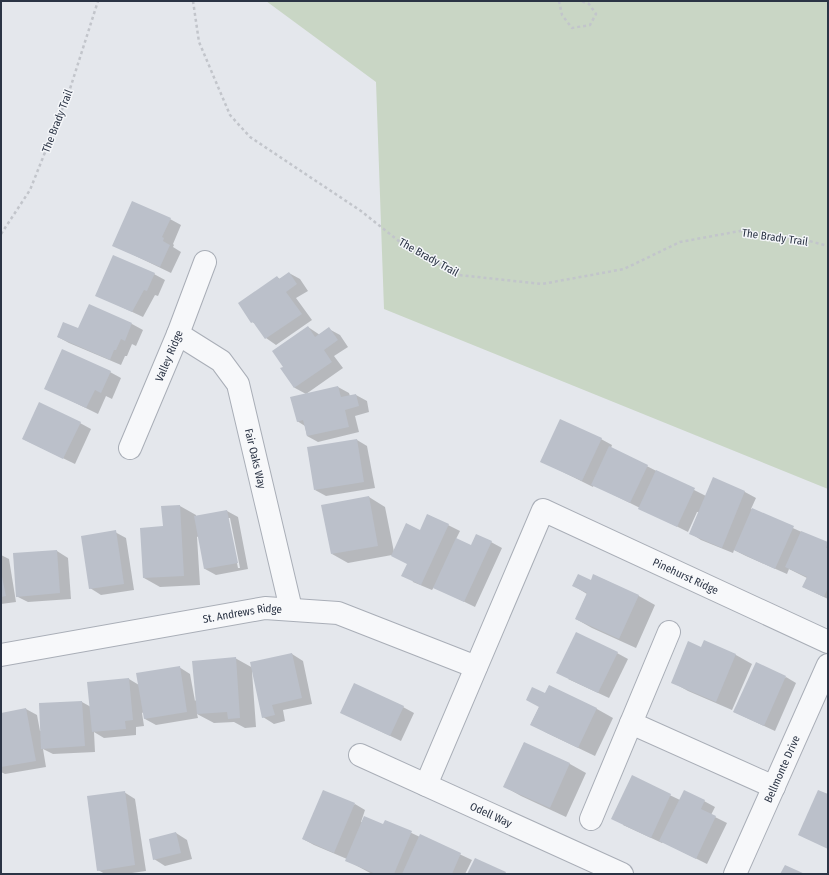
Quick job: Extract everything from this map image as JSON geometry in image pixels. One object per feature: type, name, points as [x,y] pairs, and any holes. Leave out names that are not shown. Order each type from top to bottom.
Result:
[{"type":"street","name":"Valley Ridge","points":[[130,448],[178,334],[205,262]]},
{"type":"street","name":"Fair Oaks Way","points":[[178,334],[222,362],[238,384],[291,609]]},
{"type":"street","name":"Pinehurst Ridge","points":[[476,667],[543,510],[828,642]]},
{"type":"street","name":"St. Andrews Ridge","points":[[1,655],[265,608],[338,613],[476,667]]},
{"type":"street","points":[[591,820],[669,632]]},
{"type":"street","name":"Bellmonte Drive","points":[[735,874],[828,665]]},
{"type":"street","points":[[426,785],[476,667]]},
{"type":"street","points":[[631,723],[774,787]]},
{"type":"street","name":"Odell Way","points":[[360,755],[622,874]]},
{"type":"path","name":"The Brady Trail","points":[[1,234],[30,190],[69,92],[98,1]]},
{"type":"path","name":"The Brady Trail","points":[[193,1],[199,42],[205,57],[230,115],[250,137],[361,211],[405,246],[459,275],[542,284],[624,269],[680,242],[740,231],[802,239],[828,246]]},
{"type":"path","points":[[559,1],[562,15],[572,28],[590,26],[596,14],[589,4],[580,1]]},
{"type":"green space","points":[[266,1],[828,1],[828,489],[384,309],[376,82]]},
{"type":"building","points":[[132,201],[171,218],[162,237],[164,238],[163,241],[170,245],[160,267],[112,246]]},
{"type":"building","points":[[113,255],[155,273],[147,291],[144,290],[132,312],[95,296]]},
{"type":"building","points":[[289,272],[297,284],[286,292],[302,314],[265,339],[253,322],[251,323],[238,303],[277,276],[279,279]]},
{"type":"building","points":[[89,304],[132,323],[125,341],[121,339],[110,360],[57,337],[63,322],[78,328]]},
{"type":"building","points":[[308,326],[315,337],[329,327],[338,340],[324,350],[332,362],[294,388],[280,368],[283,367],[272,351]]},
{"type":"building","points":[[62,349],[111,371],[101,393],[95,390],[86,408],[44,389]]},
{"type":"building","points":[[338,386],[341,397],[356,394],[359,406],[345,410],[349,427],[307,436],[303,420],[297,422],[290,397]]},
{"type":"building","points":[[39,402],[81,422],[63,459],[22,439]]},
{"type":"building","points":[[560,419],[602,438],[582,481],[540,462]]},
{"type":"building","points":[[357,439],[364,482],[314,490],[307,447]]},
{"type":"building","points":[[609,446],[648,465],[630,503],[591,485]]},
{"type":"building","points":[[656,470],[695,488],[677,527],[638,509]]},
{"type":"building","points":[[713,477],[745,491],[722,548],[689,534]]},
{"type":"building","points":[[369,496],[378,546],[331,554],[321,505]]},
{"type":"building","points":[[180,505],[184,576],[143,578],[140,528],[163,526],[161,506]]},
{"type":"building","points":[[752,508],[794,526],[775,569],[734,550]]},
{"type":"building","points":[[227,510],[238,563],[204,569],[194,516]]},
{"type":"building","points":[[427,514],[449,524],[421,585],[401,576],[407,564],[391,556],[406,523],[420,530]]},
{"type":"building","points":[[116,530],[124,584],[89,589],[81,536]]},
{"type":"building","points":[[801,531],[828,542],[826,548],[828,548],[828,587],[824,597],[802,587],[807,577],[785,567]]},
{"type":"building","points":[[476,534],[492,541],[464,602],[433,588],[456,538],[471,545]]},
{"type":"building","points":[[57,550],[60,593],[16,597],[13,553]]},
{"type":"building","points":[[1,572],[6,596],[1,597]]},
{"type":"building","points":[[578,574],[591,580],[593,574],[639,595],[619,639],[575,619],[587,593],[572,586]]},
{"type":"building","points":[[576,632],[618,652],[598,693],[556,673]]},
{"type":"building","points":[[704,640],[736,654],[716,702],[671,683],[688,641],[701,647]]},
{"type":"building","points":[[292,653],[302,698],[272,705],[275,715],[262,718],[250,662]]},
{"type":"building","points":[[236,657],[240,718],[228,719],[227,712],[197,714],[192,661]]},
{"type":"building","points":[[756,662],[786,676],[764,726],[733,712]]},
{"type":"building","points":[[180,666],[187,712],[144,719],[136,673]]},
{"type":"building","points":[[129,678],[133,720],[125,721],[126,729],[92,732],[87,682]]},
{"type":"building","points":[[354,683],[404,706],[390,736],[340,713]]},
{"type":"building","points":[[549,685],[597,708],[578,748],[530,725],[539,707],[526,700],[532,687],[545,693]]},
{"type":"building","points":[[82,701],[85,746],[41,749],[39,703]]},
{"type":"building","points":[[26,708],[36,761],[1,767],[1,713]]},
{"type":"building","points":[[524,742],[570,763],[550,808],[503,787]]},
{"type":"building","points":[[632,775],[671,794],[651,838],[611,819]]},
{"type":"building","points":[[323,790],[355,803],[334,853],[302,839]]},
{"type":"building","points":[[684,790],[705,800],[701,809],[716,816],[696,859],[659,841]]},
{"type":"building","points":[[818,790],[828,794],[828,849],[798,835]]},
{"type":"building","points":[[125,791],[135,865],[97,871],[87,796]]},
{"type":"building","points":[[364,816],[383,824],[385,820],[412,831],[394,874],[376,874],[345,861]]},
{"type":"building","points":[[176,832],[181,853],[153,860],[149,839]]},
{"type":"building","points":[[420,834],[461,853],[452,874],[402,874]]},
{"type":"building","points":[[475,858],[506,872],[505,874],[467,874]]},
{"type":"building","points":[[785,865],[805,874],[780,874]]}]
